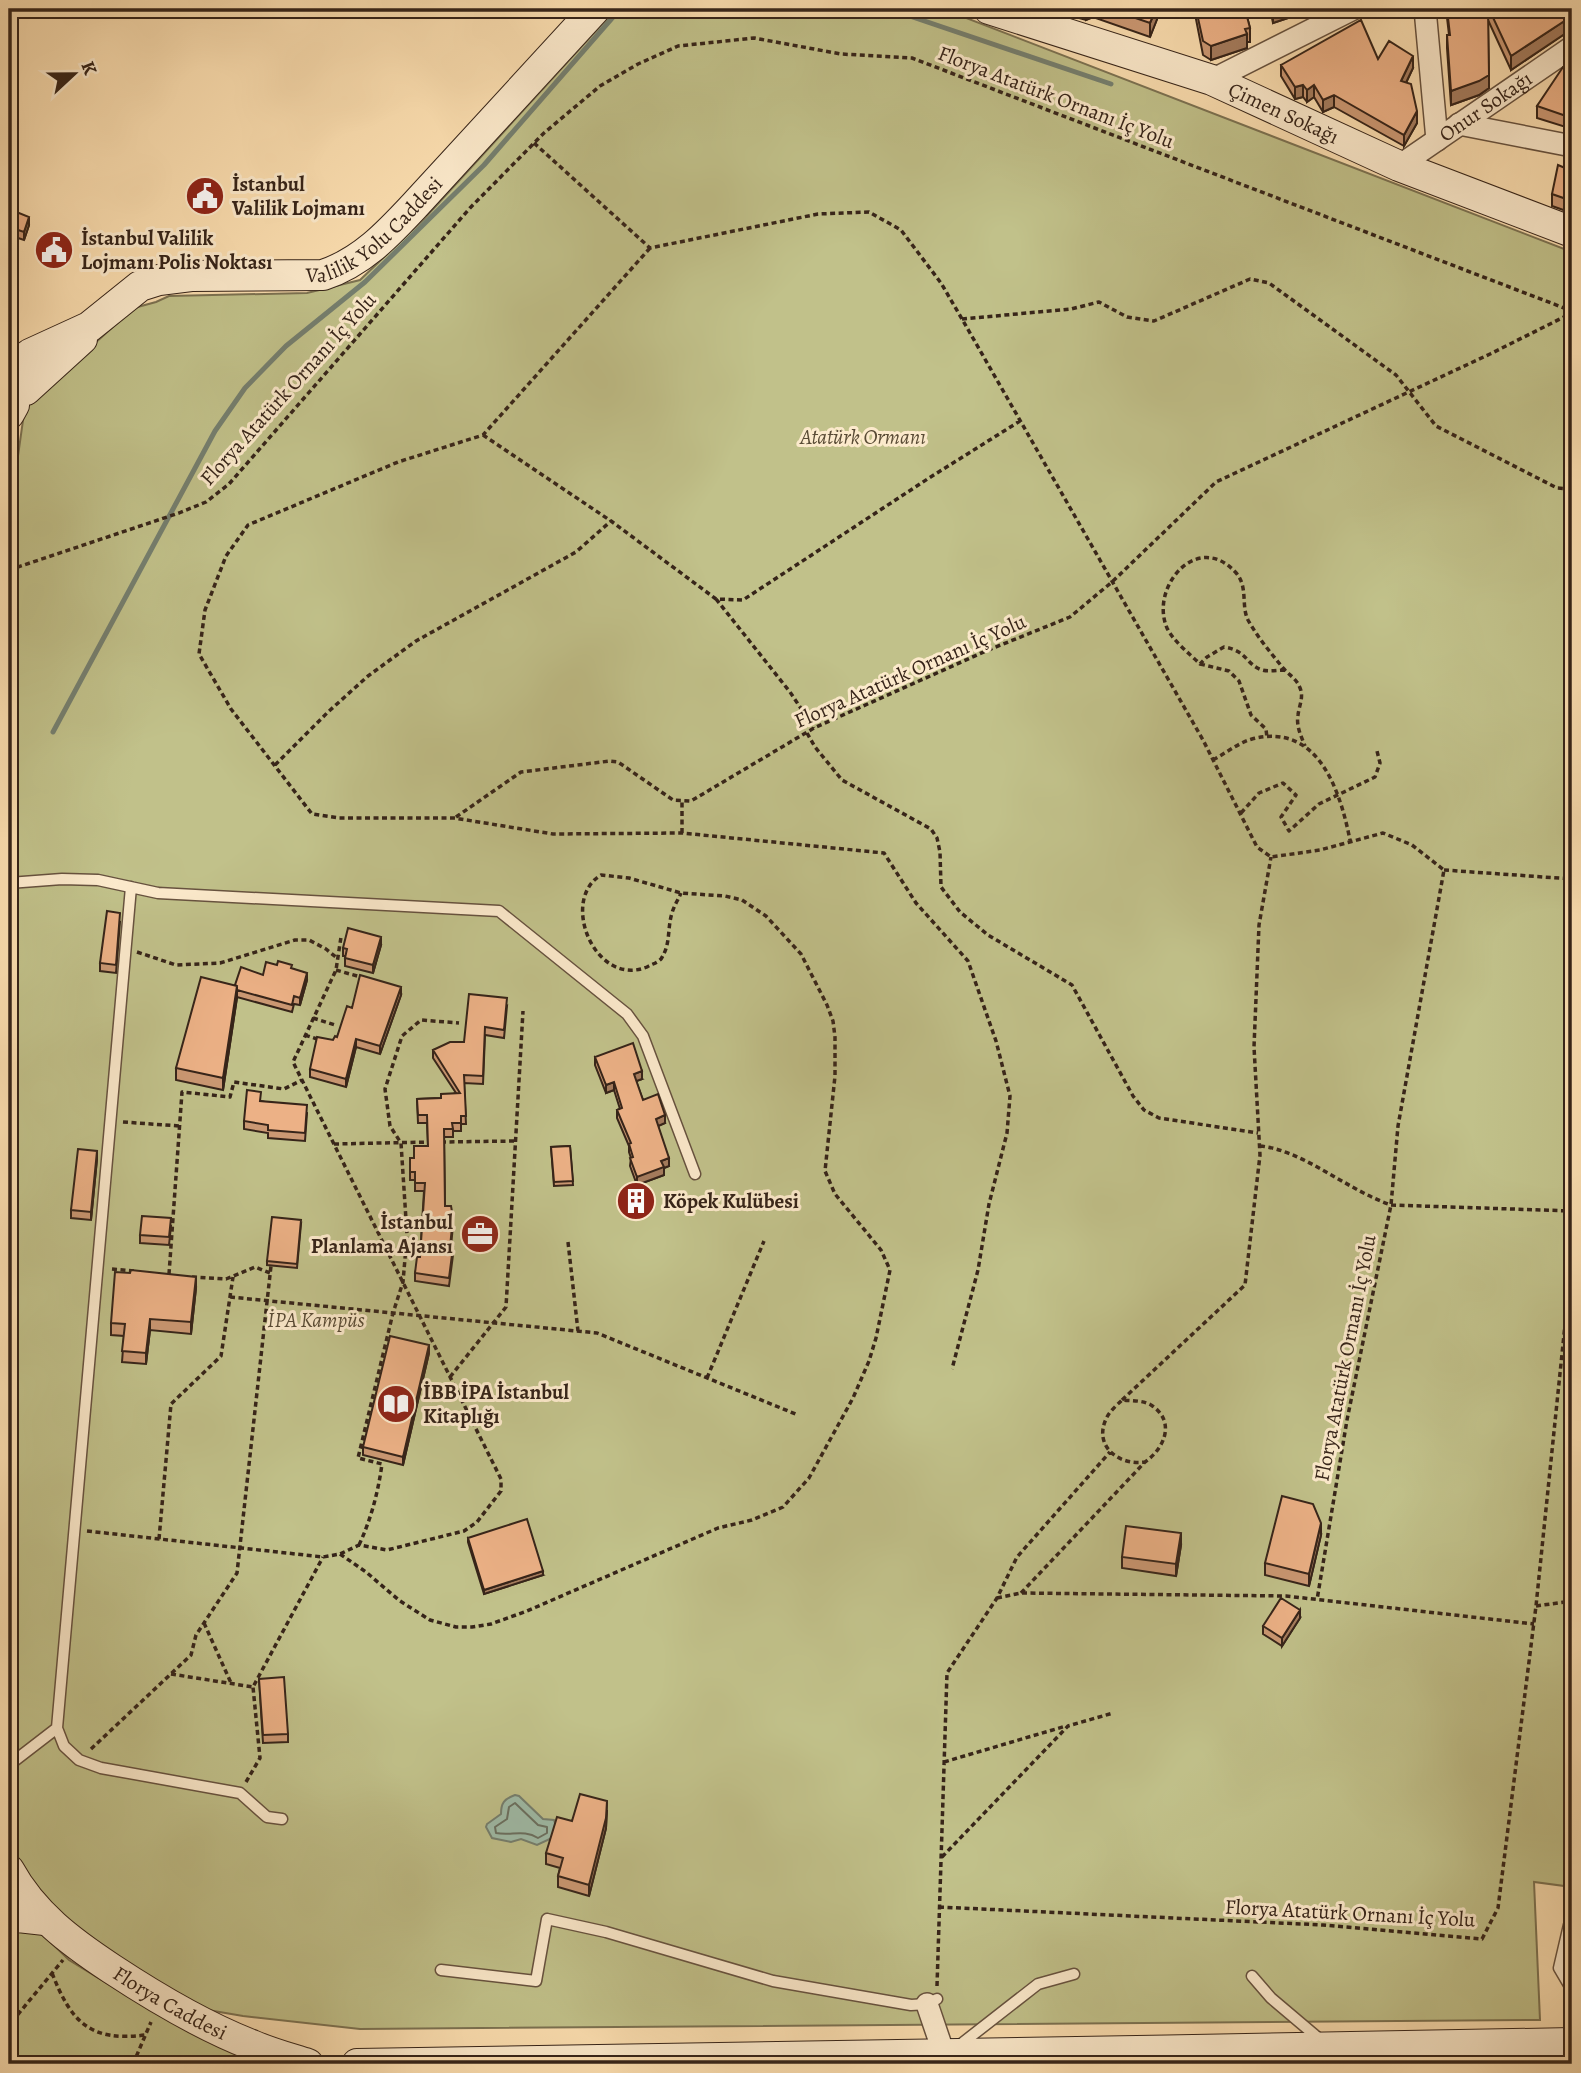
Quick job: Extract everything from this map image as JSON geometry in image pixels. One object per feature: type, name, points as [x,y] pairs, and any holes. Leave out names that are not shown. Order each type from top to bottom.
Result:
[{"type":"main road","name":"Valilik Yolu Caddesi","points":[[13,392],[82,338],[89,327],[140,286],[159,280],[191,276],[323,275],[341,269],[361,257],[386,236],[595,9]]},
{"type":"main road","name":"Çimen Sokağı","points":[[989,9],[1212,80],[1399,166],[1572,232]]},
{"type":"main road","name":"Florya Caddesi","points":[[9,1870],[17,1886],[45,1920],[75,1945],[160,2000],[253,2055],[308,2064]]},
{"type":"main road","points":[[9,1919],[18,1917],[45,1920]]},
{"type":"main road","points":[[357,2064],[946,2054],[1007,2059],[1327,2047],[1572,2043]]},
{"type":"street","points":[[1212,80],[1353,9]]},
{"type":"street","points":[[1425,9],[1437,140]]},
{"type":"street","name":"Onur Sokağı","points":[[1399,166],[1572,47]]},
{"type":"street","points":[[1459,124],[1572,146]]},
{"type":"street","points":[[932,2001],[946,2054]]},
{"type":"lane","points":[[9,883],[98,880],[158,893],[499,911],[627,1014],[643,1036],[695,1174]]},
{"type":"lane","points":[[131,887],[57,1728],[65,1746],[79,1760],[101,1768],[240,1793],[267,1816],[282,1819]]},
{"type":"lane","points":[[9,1765],[57,1728]]},
{"type":"lane","points":[[441,1970],[536,1981],[547,1919],[606,1932],[773,1981],[911,2005],[932,2001]]},
{"type":"lane","points":[[1569,1925],[1559,1968],[1569,1985]]},
{"type":"lane","points":[[946,2054],[1038,1984],[1074,1974]]},
{"type":"lane","points":[[1252,1976],[1271,1998],[1327,2047]]},
{"type":"path","name":"Florya Atatürk Ornanı İç Yolu","points":[[9,570],[179,513],[206,502],[229,484],[470,208],[534,143],[600,86],[638,64],[678,46],[754,38],[841,54],[912,58],[1572,312]]},
{"type":"path","points":[[534,143],[650,248]]},
{"type":"path","points":[[952,1370],[978,1270],[989,1204],[1007,1133],[1010,1096],[996,1041],[968,961],[916,903],[884,853],[682,833],[553,834],[454,818],[339,818],[312,814],[231,709],[199,654],[205,610],[226,556],[248,525],[398,462],[483,435],[650,248],[818,214],[869,212],[901,230],[941,283],[1213,760],[1257,847],[1271,857],[1320,850],[1383,833],[1412,845],[1444,870],[1572,879]]},
{"type":"path","points":[[962,319],[1071,309],[1099,302],[1127,317],[1154,321],[1250,279],[1269,283],[1396,374],[1436,425],[1557,488],[1572,489]]},
{"type":"path","name":"Florya Atatürk Ornanı İç Yolu","points":[[682,801],[691,801],[701,796],[814,728],[986,651],[1070,617],[1112,582],[1216,482],[1572,312]]},
{"type":"path","points":[[716,599],[743,600],[1020,421]]},
{"type":"path","points":[[483,435],[611,521],[716,599],[790,691],[814,728]]},
{"type":"path","points":[[275,765],[368,676],[416,641],[576,552],[611,521]]},
{"type":"path","points":[[1267,738],[1266,729],[1251,715],[1239,681],[1229,671],[1200,664],[1167,629],[1163,606],[1168,588],[1177,571],[1189,561],[1203,557],[1216,559],[1238,575],[1243,587],[1247,619],[1266,650],[1295,679],[1301,690],[1298,722],[1299,734],[1305,746]]},
{"type":"path","points":[[1200,664],[1224,647],[1243,652],[1259,669],[1270,672],[1285,670]]},
{"type":"path","points":[[807,733],[814,747],[842,780],[931,829],[937,838],[940,852],[941,887],[960,912],[988,934],[1072,985],[1133,1096],[1144,1110],[1159,1118],[1258,1133]]},
{"type":"path","points":[[1213,760],[1252,739],[1287,738],[1305,746],[1318,758],[1339,795],[1350,841]]},
{"type":"path","points":[[1241,813],[1259,793],[1283,783],[1296,795],[1281,817],[1289,831],[1319,804],[1375,778],[1380,763],[1377,751]]},
{"type":"path","points":[[454,818],[522,772],[610,761],[618,762],[673,800],[682,801],[682,833]]},
{"type":"path","points":[[1145,1462],[1133,1464],[1120,1460],[1110,1452],[1104,1440],[1103,1427],[1108,1415],[1245,1285],[1259,1146],[1254,1047],[1259,925],[1271,857]]},
{"type":"path","name":"Florya Atatürk Ornanı İç Yolu","points":[[1317,1600],[1347,1420],[1391,1205],[1398,1126],[1444,870]]},
{"type":"path","points":[[340,1554],[400,1601],[430,1620],[456,1627],[491,1623],[527,1611],[718,1528],[752,1520],[783,1507],[809,1478],[853,1398],[876,1338],[890,1270],[881,1250],[835,1194],[825,1171],[835,1076],[833,1021],[800,954],[766,916],[750,904],[734,898],[681,893],[611,875],[601,875],[586,888],[584,928],[599,955],[614,969],[639,970],[659,962],[668,944],[671,914],[681,893]]},
{"type":"path","points":[[75,1530],[323,1557],[340,1554],[359,1545],[387,1550],[464,1531],[477,1522],[501,1491],[501,1479],[293,1062],[336,970],[341,937]]},
{"type":"path","points":[[125,949],[146,953],[176,965],[193,965],[220,963],[295,940],[309,940],[337,958]]},
{"type":"path","points":[[336,970],[374,981]]},
{"type":"path","points":[[450,1377],[506,1307],[523,1011]]},
{"type":"path","points":[[313,1018],[335,1025]]},
{"type":"path","points":[[359,1545],[377,1496],[383,1462],[358,1458],[403,1282],[407,1235],[401,1143],[390,1126],[386,1089],[402,1036],[421,1020],[459,1023]]},
{"type":"path","points":[[305,1035],[327,1043]]},
{"type":"path","points":[[157,1273],[169,1274],[182,1092],[230,1097],[234,1083],[284,1089],[302,1080]]},
{"type":"path","points":[[110,1121],[180,1126]]},
{"type":"path","points":[[334,1144],[516,1141]]},
{"type":"path","points":[[1259,1146],[1283,1150],[1370,1198],[1391,1205],[1572,1211]]},
{"type":"path","points":[[707,1378],[764,1241]]},
{"type":"path","points":[[568,1242],[578,1331]]},
{"type":"path","name":"Florya Atatürk Ornanı İç Yolu","points":[[939,1907],[1323,1926],[1482,1940],[1498,1908],[1534,1624],[1572,1257]]},
{"type":"path","points":[[79,1760],[191,1655],[196,1635],[237,1573],[271,1266]]},
{"type":"path","points":[[182,1276],[220,1280],[255,1267],[270,1273]]},
{"type":"path","points":[[97,1268],[145,1272]]},
{"type":"path","points":[[159,1539],[171,1404],[221,1356],[233,1277]]},
{"type":"path","points":[[230,1297],[597,1333],[798,1415]]},
{"type":"path","points":[[1021,1592],[1145,1462],[1158,1453],[1165,1440],[1165,1425],[1158,1412],[1140,1401],[1122,1400]]},
{"type":"path","points":[[932,2001],[939,1907],[947,1674],[997,1598],[1017,1556],[1110,1452]]},
{"type":"path","points":[[240,1793],[260,1758],[253,1687],[323,1557]]},
{"type":"path","points":[[997,1598],[1021,1592],[1286,1596],[1534,1624]]},
{"type":"path","points":[[1536,1606],[1572,1601]]},
{"type":"path","points":[[204,1623],[231,1683]]},
{"type":"path","points":[[171,1674],[253,1687]]},
{"type":"path","points":[[944,1762],[1113,1713]]},
{"type":"path","points":[[940,1859],[1068,1726]]},
{"type":"path","points":[[9,2029],[75,1945]]},
{"type":"path","points":[[52,1973],[62,1998],[85,2027],[122,2038],[145,2035]]},
{"type":"path","points":[[133,2064],[160,2000]]},
{"type":"path","points":[[173,2064],[205,2056]]},
{"type":"green space","name":"Atatürk Ormanı","points":[[616,9],[943,9],[1572,252],[1572,1887],[1534,1882],[1540,2020],[360,2029],[208,2010],[73,1933],[25,1883],[9,1847],[9,1001],[12,895],[9,887],[9,520],[25,406],[134,308],[169,296],[307,293],[360,280],[424,219]]},
{"type":"green space","points":[[9,1929],[39,1931],[69,1960],[159,2015],[248,2054],[214,2064],[9,2064]]},
{"type":"water","points":[[515,1795],[543,1819],[554,1820],[556,1826],[552,1838],[537,1845],[521,1839],[511,1842],[492,1838],[487,1824],[501,1814],[503,1804]]},
{"type":"building","points":[[1109,9],[1156,9],[1150,23]]},
{"type":"building","points":[[1196,9],[1245,9],[1250,28],[1245,29],[1247,34],[1211,46],[1203,41]]},
{"type":"building","points":[[1447,9],[1488,9],[1489,75],[1451,91],[1447,35],[1450,35]]},
{"type":"building","points":[[1489,9],[1572,9],[1572,16],[1511,56]]},
{"type":"building","points":[[1361,20],[1378,59],[1389,41],[1413,56],[1401,81],[1411,84],[1417,111],[1404,135],[1334,95],[1323,100],[1314,85],[1307,90],[1303,85],[1295,87],[1281,65]]},
{"type":"building","points":[[1563,67],[1572,69],[1572,118],[1537,106]]},
{"type":"building","points":[[1558,165],[1572,171],[1572,201],[1552,194]]},
{"type":"building","points":[[9,209],[29,217],[24,232],[9,227]]},
{"type":"building","points":[[107,911],[120,913],[116,965],[100,963]]},
{"type":"building","points":[[348,928],[381,937],[373,965],[345,958],[347,949],[343,948]]},
{"type":"building","points":[[278,961],[307,973],[300,998],[294,996],[292,1005],[237,990],[235,985],[241,967],[263,975],[266,962],[277,965]]},
{"type":"building","points":[[360,975],[401,987],[380,1046],[356,1039],[346,1079],[310,1069],[317,1037],[333,1040],[337,1037],[347,1006],[352,1008]]},
{"type":"building","points":[[201,977],[237,986],[223,1078],[176,1068]]},
{"type":"building","points":[[469,994],[507,998],[504,1030],[485,1027],[483,1076],[464,1075],[466,1116],[461,1116],[461,1123],[452,1123],[453,1129],[444,1129],[445,1206],[451,1206],[453,1217],[449,1278],[415,1273],[417,1257],[420,1257],[425,1183],[415,1183],[415,1172],[410,1172],[410,1158],[414,1158],[414,1146],[428,1146],[427,1115],[418,1115],[417,1099],[441,1098],[441,1094],[460,1093],[433,1050],[450,1042],[464,1042]]},
{"type":"building","points":[[633,1043],[642,1071],[634,1074],[643,1100],[658,1094],[665,1115],[656,1119],[669,1158],[661,1161],[664,1167],[637,1177],[630,1158],[633,1157],[629,1144],[631,1143],[617,1110],[622,1108],[614,1082],[606,1085],[595,1057]]},
{"type":"building","points":[[247,1090],[261,1092],[260,1101],[307,1105],[305,1133],[268,1130],[268,1125],[244,1121]]},
{"type":"building","points":[[570,1146],[573,1181],[554,1182],[551,1147]]},
{"type":"building","points":[[78,1149],[97,1151],[91,1212],[71,1210]]},
{"type":"building","points":[[142,1216],[171,1218],[169,1237],[140,1235]]},
{"type":"building","points":[[272,1217],[301,1220],[297,1264],[267,1261]]},
{"type":"building","points":[[131,1270],[196,1277],[191,1322],[150,1319],[146,1353],[122,1351],[125,1324],[111,1323],[115,1272],[130,1273]]},
{"type":"building","name":"İBB İPA İstanbul Kitaplığı","points":[[390,1336],[429,1345],[403,1457],[363,1447]]},
{"type":"building","points":[[1282,1496],[1313,1504],[1321,1523],[1309,1574],[1265,1563]]},
{"type":"building","points":[[527,1519],[543,1571],[484,1590],[468,1538]]},
{"type":"building","points":[[1126,1526],[1181,1533],[1176,1564],[1122,1557]]},
{"type":"building","points":[[1281,1598],[1300,1610],[1282,1638],[1263,1626]]},
{"type":"building","points":[[284,1677],[288,1734],[263,1735],[259,1679]]},
{"type":"building","points":[[580,1794],[607,1801],[606,1818],[589,1885],[558,1876],[563,1858],[546,1853],[557,1817],[572,1821]]},
{"type":"waterway","points":[[53,732],[215,431],[245,388],[286,346],[365,282],[484,165],[620,9]]},
{"type":"waterway","points":[[889,9],[1111,84]]},
{"type":"place","name":"İstanbul Valilik Lojmanı","points":[[205,196]]},
{"type":"place","name":"İstanbul Valilik Lojmanı Polis Noktası","points":[[54,250]]},
{"type":"place","name":"Köpek Kulübesi","points":[[636,1201]]},
{"type":"place","name":"İstanbul Planlama Ajansı","points":[[480,1234]]},
{"type":"place","name":"İBB İPA İstanbul Kitaplığı","points":[[396,1404]]},
{"type":"park label","name":"İPA Kampüs","points":[[316,1320]]}]
